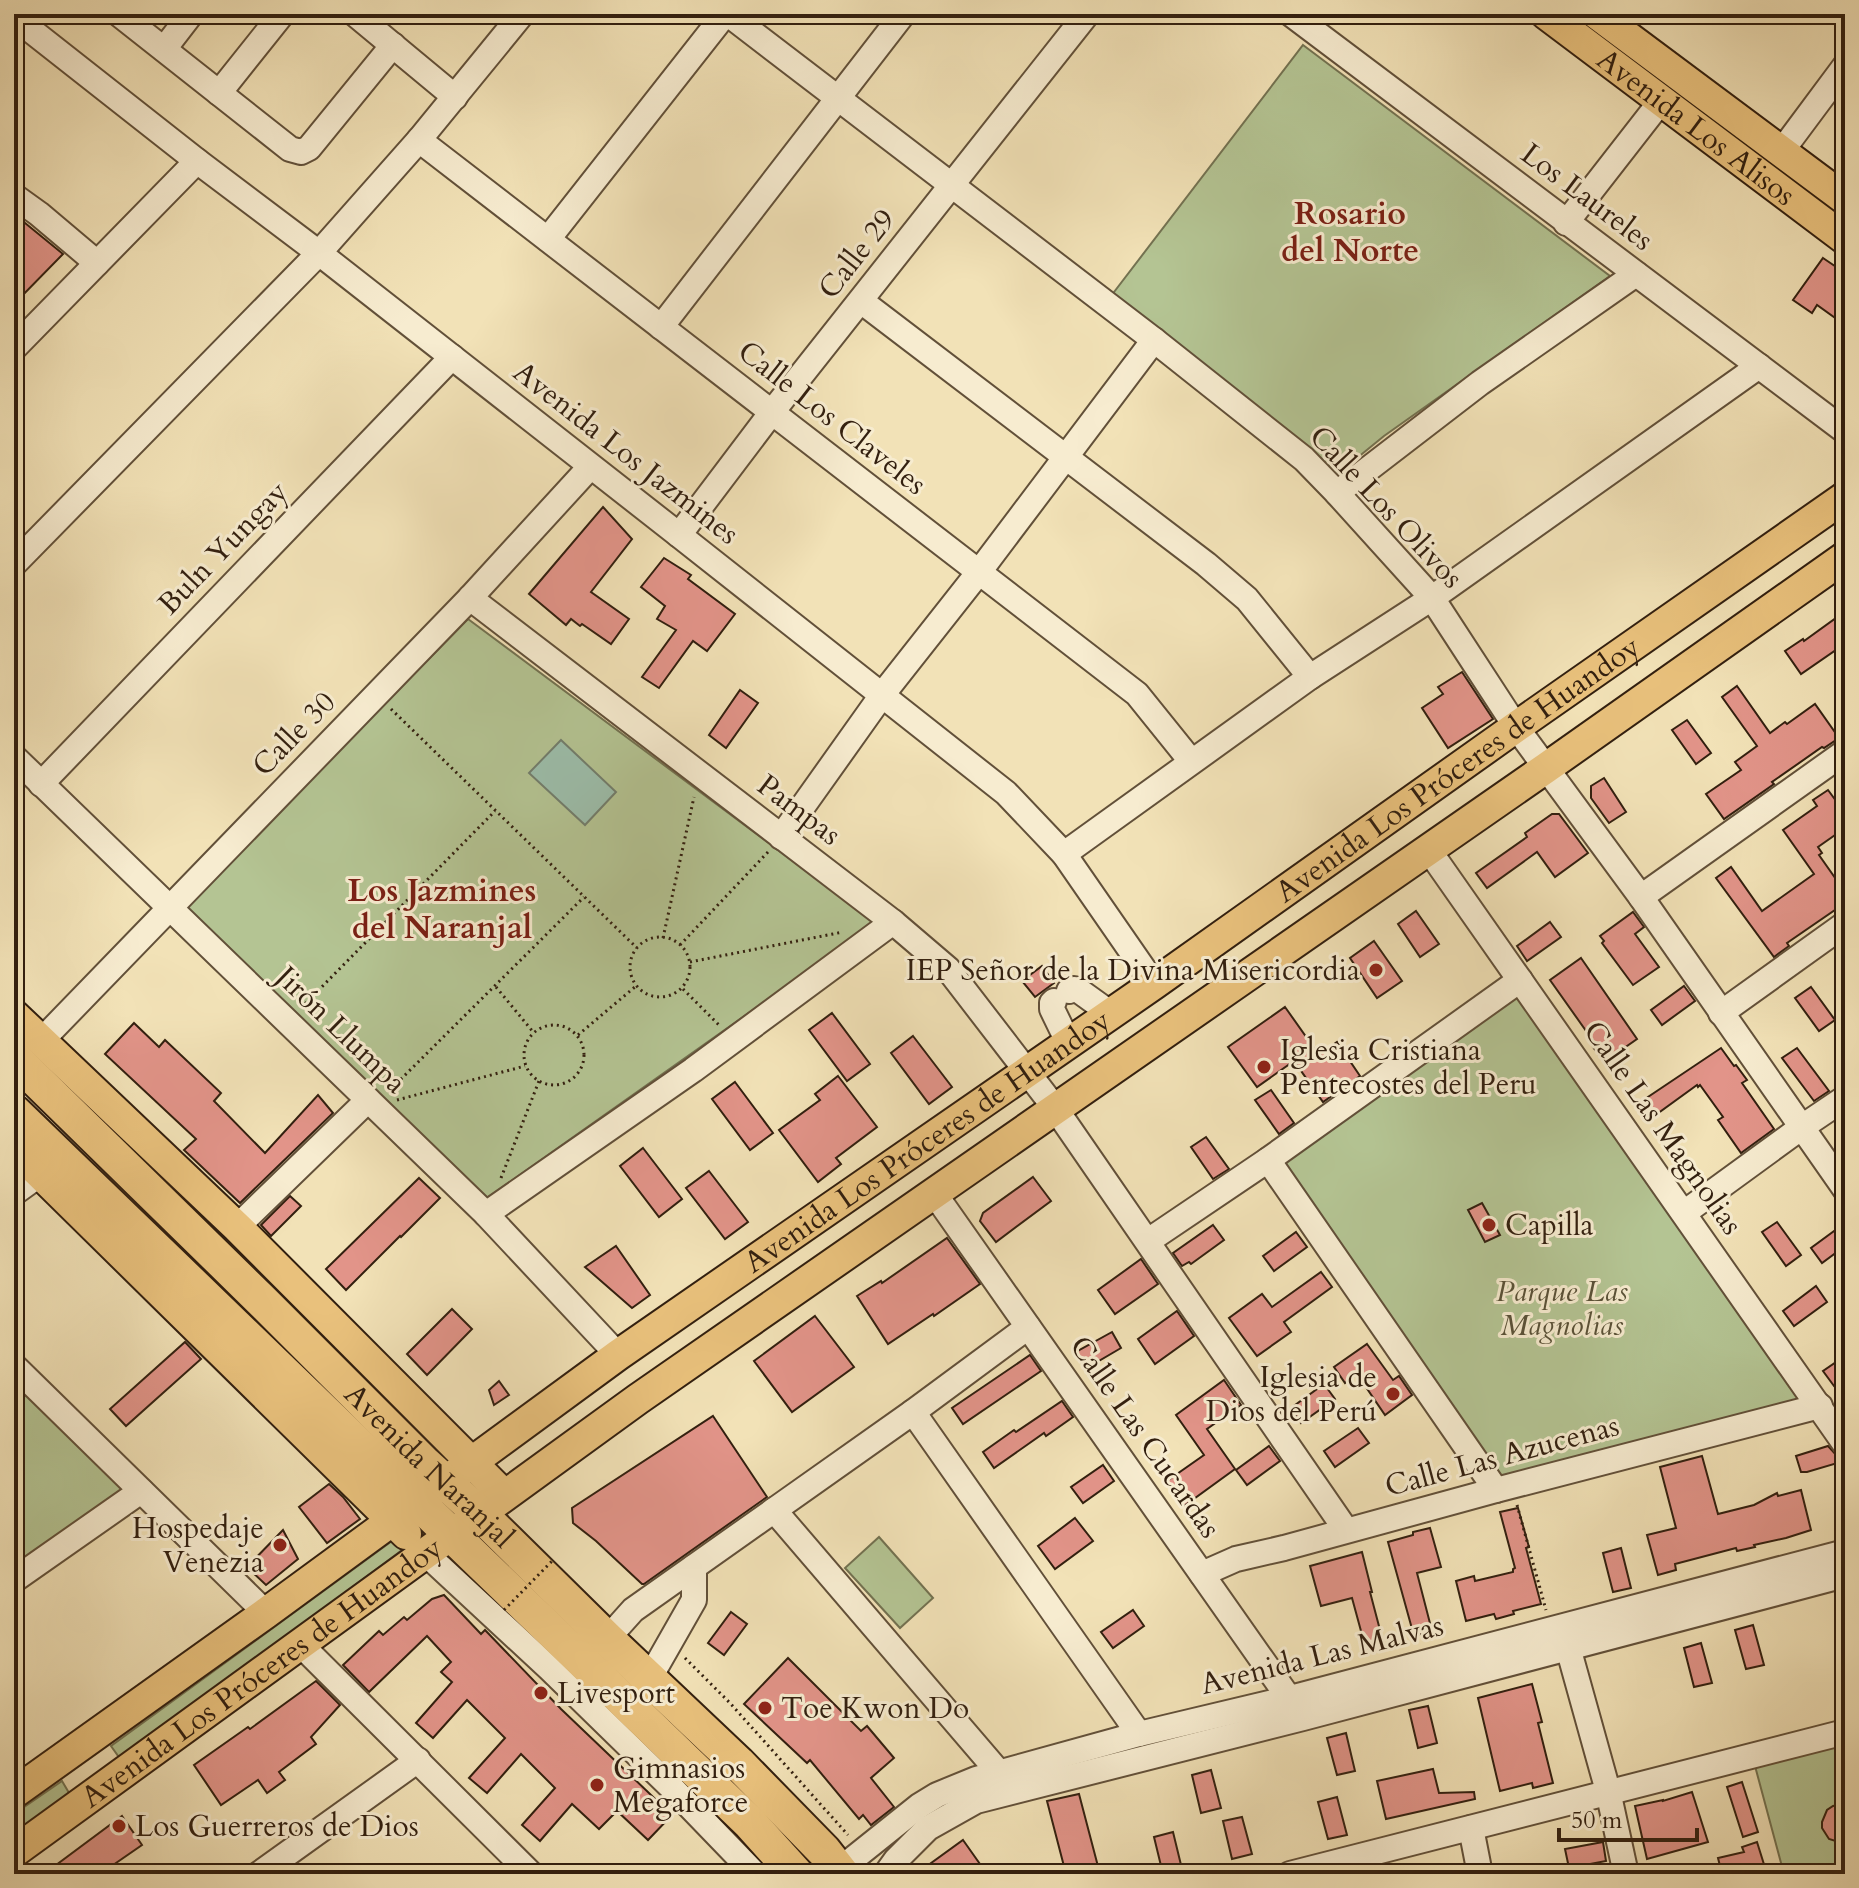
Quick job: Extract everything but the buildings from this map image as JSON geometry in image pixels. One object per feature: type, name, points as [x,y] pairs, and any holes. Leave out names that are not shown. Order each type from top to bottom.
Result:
[{"type":"highway","name":"Avenida Naranjal","points":[[27,1050],[432,1492],[438,1543],[750,1823],[796,1874]]},
{"type":"highway","name":"Avenida Naranjal","points":[[19,1135],[245,1337],[432,1492],[492,1504],[607,1639],[738,1763],[824,1851],[848,1865]]},
{"type":"main road","name":"Avenida Los Alisos","points":[[1546,14],[1588,21],[1845,199]]},
{"type":"main road","name":"Avenida Los Alisos","points":[[1588,21],[1661,101],[1845,239]]},
{"type":"main road","name":"Avenida Los Próceres de Huandoy","points":[[14,1793],[618,1355],[1154,984],[1845,497]]},
{"type":"main road","name":"Avenida Los Próceres de Huandoy","points":[[14,1852],[492,1504],[1845,557]]},
{"type":"main road","name":"Avenida Naranjal","points":[[14,1015],[27,1050],[237,1227],[432,1492]]},
{"type":"main road","name":"Avenida Naranjal","points":[[19,1135],[39,1175],[432,1492]]},
{"type":"main road","points":[[90,1739],[118,1778]]},
{"type":"street","points":[[119,14],[290,149],[301,152],[309,148],[393,45]]},
{"type":"street","points":[[164,49],[191,14]]},
{"type":"street","points":[[219,93],[282,14]]},
{"type":"street","points":[[355,14],[455,97]]},
{"type":"street","points":[[14,564],[319,253],[419,140],[522,14]]},
{"type":"street","points":[[548,239],[726,14]]},
{"type":"street","name":"Calle Los Olivos","points":[[726,14],[1154,340],[1304,459],[1337,493],[1432,598],[1516,727],[1641,897],[1845,1189]]},
{"type":"street","points":[[661,327],[903,14]]},
{"type":"street","name":"Calle 29","points":[[679,535],[772,412],[1087,14]]},
{"type":"street","name":"Los Laureles","points":[[1291,14],[1845,431]]},
{"type":"street","name":"Avenida Los Jazmines","points":[[14,17],[1006,793],[1064,854],[1154,984]]},
{"type":"street","points":[[1781,152],[1845,66]]},
{"type":"street","points":[[1566,223],[1661,101]]},
{"type":"street","name":"Calle Los Claveles","points":[[419,140],[1137,694],[1191,761]]},
{"type":"street","points":[[14,348],[197,161]]},
{"type":"street","points":[[14,196],[97,263]]},
{"type":"street","points":[[1337,493],[1480,383],[1636,274]]},
{"type":"street","points":[[861,301],[1206,564],[1247,599],[1310,677]]},
{"type":"street","points":[[781,837],[882,695],[1154,340]]},
{"type":"street","name":"Buln Yungay","points":[[41,784],[452,357]]},
{"type":"street","points":[[1064,854],[1310,677],[1432,598],[1759,366]]},
{"type":"street","name":"Calle 30","points":[[27,1050],[169,909],[470,598],[590,467]]},
{"type":"street","name":"Pampas","points":[[470,598],[893,922],[948,969],[1055,1108],[1346,1530]]},
{"type":"street","points":[[1641,897],[1845,752]]},
{"type":"street","name":"Jirón Llumpa","points":[[14,757],[486,1214],[618,1355]]},
{"type":"street","name":"Calle Las Magnolias","points":[[1428,849],[1845,1444]]},
{"type":"street","points":[[486,1214],[734,1040],[893,922]]},
{"type":"street","points":[[1721,1013],[1845,924]]},
{"type":"street","points":[[1148,1241],[1268,1160],[1520,980]]},
{"type":"street","points":[[1068,1042],[1052,1009],[1052,1003],[1062,996],[1078,990],[1110,1013]]},
{"type":"street","points":[[1684,1213],[1845,1098]]},
{"type":"street","points":[[237,1227],[371,1103]]},
{"type":"street","points":[[1268,1160],[1504,1488]]},
{"type":"street","points":[[14,1193],[39,1175]]},
{"type":"street","name":"Calle Las Cucardas","points":[[934,1193],[1296,1708]]},
{"type":"street","points":[[607,1639],[633,1610],[1028,1327]]},
{"type":"street","points":[[14,1366],[23,1390],[141,1491],[266,1613]]},
{"type":"street","name":"Calle Las Azucenas","points":[[1202,1574],[1236,1559],[1820,1406]]},
{"type":"street","points":[[913,1412],[1139,1734]]},
{"type":"street","points":[[14,1580],[141,1491]]},
{"type":"street","points":[[774,1510],[1007,1782]]},
{"type":"street","name":"Avenida Naranjal","points":[[438,1543],[549,1668],[755,1874]]},
{"type":"street","name":"Avenida Las Malvas","points":[[848,1865],[919,1806],[976,1779],[1007,1782],[1296,1708],[1845,1552]]},
{"type":"street","points":[[649,1679],[694,1600],[694,1567]]},
{"type":"street","name":"Avenida Las Malvas","points":[[1560,1634],[1845,1575]]},
{"type":"street","points":[[1560,1634],[1608,1791],[1626,1874]]},
{"type":"street","points":[[299,1643],[418,1760],[518,1870]]},
{"type":"street","name":"Avenida Las Malvas","points":[[886,1874],[928,1828],[1007,1782],[1139,1734],[1296,1708]]},
{"type":"street","points":[[1290,1874],[1326,1870],[1608,1791],[1845,1732]]},
{"type":"street","points":[[259,1874],[418,1760]]},
{"type":"street","points":[[1471,1828],[1480,1874]]},
{"type":"path","points":[[376,695],[637,948]]},
{"type":"path","points":[[663,938],[699,774]]},
{"type":"path","points":[[287,1022],[496,811]]},
{"type":"path","points":[[680,945],[781,837]]},
{"type":"path","points":[[371,1103],[495,986],[584,896]]},
{"type":"path","points":[[690,962],[846,931]]},
{"type":"path","points":[[663,938],[672,940],[686,952],[690,971],[682,988],[674,994],[653,997],[636,986],[630,967],[632,957],[644,941],[663,938]]},
{"type":"path","points":[[495,986],[534,1033]]},
{"type":"path","points":[[577,1035],[636,986]]},
{"type":"path","points":[[682,988],[734,1040]]},
{"type":"path","points":[[556,1025],[577,1035],[584,1048],[582,1067],[577,1075],[569,1081],[549,1085],[531,1074],[524,1055],[534,1033],[546,1026],[556,1025]]},
{"type":"path","points":[[371,1103],[526,1065]]},
{"type":"path","points":[[486,1214],[539,1081]]},
{"type":"path","points":[[1504,1488],[1560,1634]]},
{"type":"path","points":[[504,1610],[554,1559]]},
{"type":"path","points":[[667,1647],[682,1655],[730,1703],[848,1865]]},
{"type":"green space","points":[[1303,45],[1610,276],[1384,436],[1335,476],[1111,296]]},
{"type":"green space","points":[[468,619],[876,923],[487,1198],[184,908]]},
{"type":"green space","name":"Parque Las Magnolias","points":[[1518,994],[1804,1398],[1501,1478],[1281,1161]]},
{"type":"green space","points":[[28,1394],[128,1491],[14,1570],[14,1404]]},
{"type":"green space","points":[[879,1537],[933,1598],[900,1628],[845,1568]]},
{"type":"green space","points":[[392,1541],[402,1550],[121,1760],[111,1746]]},
{"type":"green space","points":[[1845,1744],[1845,1865],[1807,1874],[1784,1874],[1755,1766]]},
{"type":"green space","points":[[62,1781],[72,1798],[14,1838],[14,1814]]},
{"type":"shaded area","points":[[561,740],[616,792],[585,825],[529,773]]},
{"type":"place","name":"IEP Señor de la Divina Misericordia","points":[[1376,970]]},
{"type":"place","name":"Iglesia Cristiana Pentecostes del Peru","points":[[1264,1067]]},
{"type":"place","name":"Capilla","points":[[1489,1225]]},
{"type":"place","name":"Iglesia de Dios del Perú","points":[[1393,1394]]},
{"type":"place","name":"Hospedaje Venezia","points":[[280,1545]]},
{"type":"place","name":"Livesport","points":[[541,1693]]},
{"type":"place","name":"Toe Kwon Do","points":[[765,1708]]},
{"type":"place","name":"Gimnasios Megaforce","points":[[597,1785]]},
{"type":"place","name":"Los Guerreros de Dios","points":[[119,1826]]},
{"type":"district","name":"Rosario del Norte","points":[[1350,232]]},
{"type":"district","name":"Los Jazmines del Naranjal","points":[[442,910]]}]
